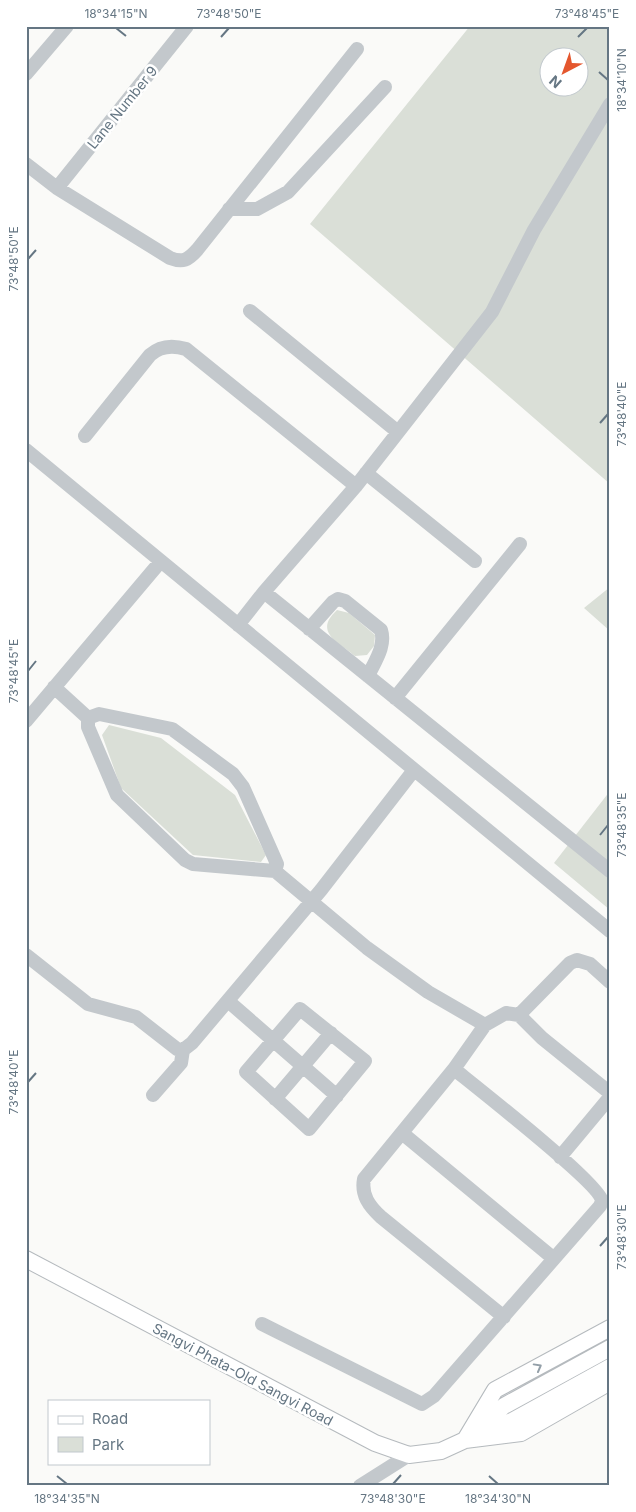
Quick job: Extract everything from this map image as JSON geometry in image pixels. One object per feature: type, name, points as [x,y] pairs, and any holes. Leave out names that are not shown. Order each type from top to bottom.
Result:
[{"type":"main road","name":"Sangvi Phata-Old Sangvi Road","points":[[26,1259],[375,1443],[409,1455],[441,1451],[465,1440],[521,1433],[610,1382]]},
{"type":"main road","points":[[465,1440],[495,1390],[610,1328]]},
{"type":"main road","points":[[465,1440],[504,1406],[610,1348]]},
{"type":"main road","points":[[465,1440],[512,1421],[610,1367]]},
{"type":"street","points":[[26,74],[68,26]]},
{"type":"street","name":"Lane Number 9","points":[[57,188],[187,26]]},
{"type":"street","points":[[26,164],[57,188],[170,258],[180,262],[189,258],[357,50]]},
{"type":"street","points":[[229,209],[257,209],[288,192],[385,87]]},
{"type":"street","points":[[238,625],[264,592],[356,486],[492,312],[534,230],[610,104]]},
{"type":"street","points":[[250,311],[398,432]]},
{"type":"street","points":[[85,436],[150,355],[157,349],[177,346],[186,350],[356,486]]},
{"type":"street","points":[[26,450],[610,931]]},
{"type":"street","points":[[366,473],[475,562]]},
{"type":"street","points":[[395,698],[520,544]]},
{"type":"street","points":[[29,712],[54,687],[162,561]]},
{"type":"street","points":[[264,592],[610,871]]},
{"type":"street","points":[[309,629],[327,606],[338,599],[352,607],[381,630],[384,642],[368,676]]},
{"type":"street","points":[[54,687],[88,718],[88,727],[117,794],[185,860],[193,864],[276,871],[374,954],[428,992],[485,1025]]},
{"type":"street","points":[[88,718],[99,714],[172,729],[233,774],[243,787],[263,831],[277,864],[276,871]]},
{"type":"street","points":[[153,1095],[181,1063],[183,1050],[192,1043],[312,901],[414,770]]},
{"type":"street","points":[[26,955],[88,1004],[136,1017],[177,1049],[183,1050]]},
{"type":"street","points":[[519,1015],[570,963],[577,960],[590,964],[610,982]]},
{"type":"street","points":[[228,1001],[337,1096]]},
{"type":"street","points":[[300,1009],[365,1061],[309,1129],[246,1072],[273,1040],[300,1009]]},
{"type":"street","points":[[504,1316],[372,1209],[364,1195],[364,1179],[454,1068],[485,1025],[506,1013],[519,1015],[542,1038],[610,1092]]},
{"type":"street","points":[[275,1099],[330,1033]]},
{"type":"street","points":[[262,1324],[422,1404],[429,1401],[602,1201],[602,1196],[560,1157],[454,1068]]},
{"type":"street","points":[[560,1157],[610,1097]]},
{"type":"street","points":[[402,1133],[553,1258]]},
{"type":"street","points":[[361,1485],[409,1455]]},
{"type":"green space","points":[[470,26],[610,26],[610,484],[310,224]]},
{"type":"green space","points":[[610,587],[610,631],[584,608]]},
{"type":"green space","points":[[337,610],[349,613],[375,635],[374,646],[367,655],[355,656],[331,636],[327,624]]},
{"type":"green space","points":[[109,725],[161,738],[235,795],[266,855],[261,862],[193,855],[121,788],[102,735]]},
{"type":"green space","points":[[610,791],[610,910],[554,863]]}]
